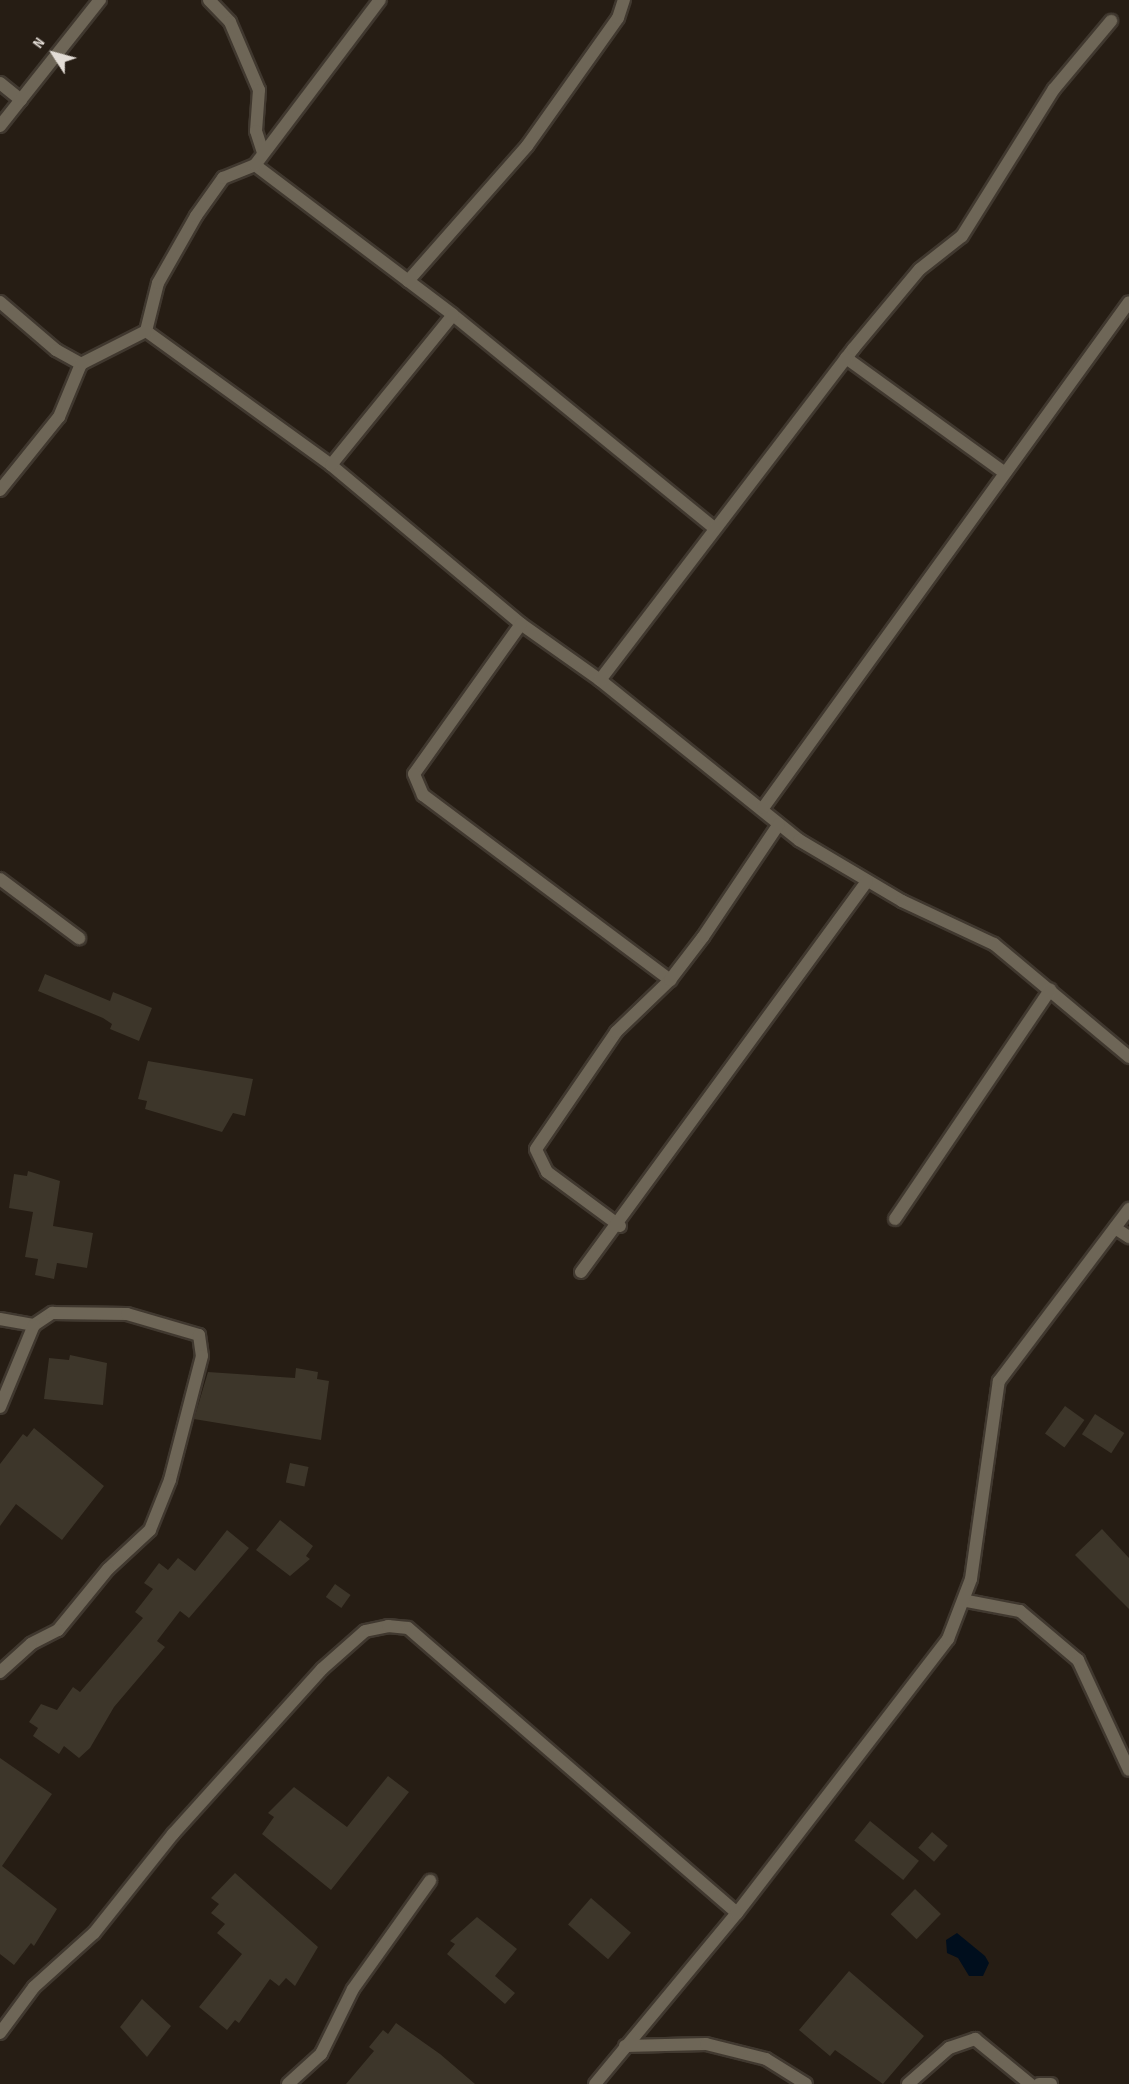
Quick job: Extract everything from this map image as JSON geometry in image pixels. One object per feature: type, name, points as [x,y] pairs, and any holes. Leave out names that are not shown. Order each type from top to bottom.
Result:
[{"type":"street","points":[[0,126],[100,0]]},
{"type":"street","points":[[209,0],[230,22],[259,90],[255,131],[263,153]]},
{"type":"street","points":[[0,490],[59,417],[81,364],[146,331],[158,283],[196,216],[223,178],[255,165],[380,0]]},
{"type":"street","points":[[408,281],[527,146],[618,18],[624,0]]},
{"type":"street","points":[[600,680],[846,358],[920,269],[962,236],[1054,89],[1111,21]]},
{"type":"street","points":[[0,83],[21,100]]},
{"type":"street","points":[[255,165],[453,315],[716,529]]},
{"type":"street","points":[[0,302],[56,350],[81,364]]},
{"type":"street","points":[[763,808],[1129,302]]},
{"type":"street","points":[[331,465],[453,315]]},
{"type":"street","points":[[146,331],[331,465],[521,624],[600,680],[763,808],[779,824],[867,881],[994,944],[1129,1057]]},
{"type":"street","points":[[846,358],[1005,473]]},
{"type":"street","points":[[521,624],[414,774],[423,795],[670,980]]},
{"type":"street","points":[[620,1226],[547,1172],[536,1149],[616,1032],[670,980],[779,824]]},
{"type":"street","points":[[0,879],[79,938]]},
{"type":"street","points":[[581,1272],[620,1226],[867,881]]},
{"type":"street","points":[[895,1219],[1050,990]]},
{"type":"street","points":[[595,2084],[736,1913],[948,1639],[967,1601],[999,1381],[1129,1209]]},
{"type":"street","points":[[1116,1228],[1129,1237]]},
{"type":"street","points":[[0,1407],[34,1325],[52,1313],[127,1314],[199,1335],[202,1356],[170,1480],[150,1530],[108,1569],[58,1630],[1,1666]]},
{"type":"street","points":[[0,1319],[34,1325]]},
{"type":"street","points":[[967,1601],[1020,1611],[1078,1660],[1129,1770]]},
{"type":"street","points":[[0,2033],[34,1987],[94,1933],[173,1834],[322,1669],[365,1631],[387,1626],[408,1628],[736,1913]]},
{"type":"street","points":[[288,2084],[321,2054],[353,1989],[430,1881]]},
{"type":"street","points":[[909,2084],[949,2048],[975,2039],[1030,2084]]},
{"type":"street","points":[[625,2046],[706,2044],[766,2059],[806,2084]]},
{"type":"street","points":[[1039,2084],[1051,2084]]},
{"type":"water","points":[[957,1933],[985,1956],[989,1963],[983,1976],[969,1976],[958,1958],[947,1953],[946,1940]]},
{"type":"building","points":[[45,974],[110,1001],[113,992],[152,1008],[139,1041],[110,1029],[112,1024],[103,1018],[38,991]]},
{"type":"building","points":[[148,1061],[253,1079],[245,1116],[233,1113],[222,1132],[145,1109],[147,1101],[138,1099]]},
{"type":"building","points":[[28,1171],[60,1181],[53,1226],[93,1233],[87,1268],[57,1263],[54,1279],[35,1275],[38,1259],[25,1257],[33,1212],[9,1208],[14,1174],[27,1176]]},
{"type":"building","points":[[70,1355],[107,1363],[103,1405],[44,1399],[49,1358],[69,1360]]},
{"type":"building","points":[[296,1368],[318,1372],[317,1379],[329,1381],[321,1440],[194,1419],[208,1372],[295,1378]]},
{"type":"building","points":[[1065,1406],[1084,1420],[1064,1448],[1045,1434]]},
{"type":"building","points":[[1095,1414],[1124,1433],[1111,1453],[1082,1434]]},
{"type":"building","points":[[34,1428],[104,1486],[62,1540],[16,1504],[0,1526],[0,1464],[23,1434],[27,1437]]},
{"type":"building","points":[[290,1463],[309,1467],[304,1487],[286,1483]]},
{"type":"building","points":[[280,1520],[313,1546],[306,1556],[310,1559],[290,1576],[256,1550]]},
{"type":"building","points":[[1102,1529],[1129,1558],[1129,1609],[1075,1555]]},
{"type":"building","points":[[227,1530],[249,1548],[189,1618],[180,1611],[157,1641],[165,1647],[114,1707],[90,1748],[79,1758],[64,1746],[59,1754],[33,1736],[38,1728],[29,1722],[41,1704],[57,1710],[73,1687],[80,1692],[143,1618],[135,1612],[153,1589],[144,1583],[159,1563],[168,1570],[178,1558],[195,1571]]},
{"type":"building","points":[[335,1584],[351,1595],[341,1608],[326,1597]]},
{"type":"building","points":[[0,1758],[52,1794],[2,1866],[57,1909],[34,1946],[31,1943],[14,1965],[0,1954]]},
{"type":"building","points":[[388,1776],[409,1792],[331,1890],[262,1834],[274,1817],[268,1813],[294,1787],[347,1827]]},
{"type":"building","points":[[870,1821],[919,1861],[903,1880],[854,1840]]},
{"type":"building","points":[[932,1832],[948,1846],[934,1862],[918,1848]]},
{"type":"building","points":[[235,1873],[318,1947],[295,1986],[286,1978],[279,1986],[270,1979],[239,2023],[235,2020],[227,2030],[199,2007],[242,1954],[217,1933],[225,1924],[211,1913],[219,1904],[211,1898]]},
{"type":"building","points":[[915,1889],[941,1914],[917,1939],[891,1914]]},
{"type":"building","points":[[591,1898],[631,1933],[608,1959],[568,1924]]},
{"type":"building","points":[[477,1917],[517,1949],[495,1976],[515,1993],[505,2004],[447,1954],[455,1944],[450,1941]]},
{"type":"building","points":[[849,1971],[924,2036],[883,2084],[835,2050],[830,2056],[799,2030]]},
{"type":"building","points":[[142,1999],[171,2026],[147,2057],[120,2027]]},
{"type":"building","points":[[396,2023],[440,2054],[475,2084],[346,2084],[374,2051],[369,2047],[383,2030],[388,2034]]}]
